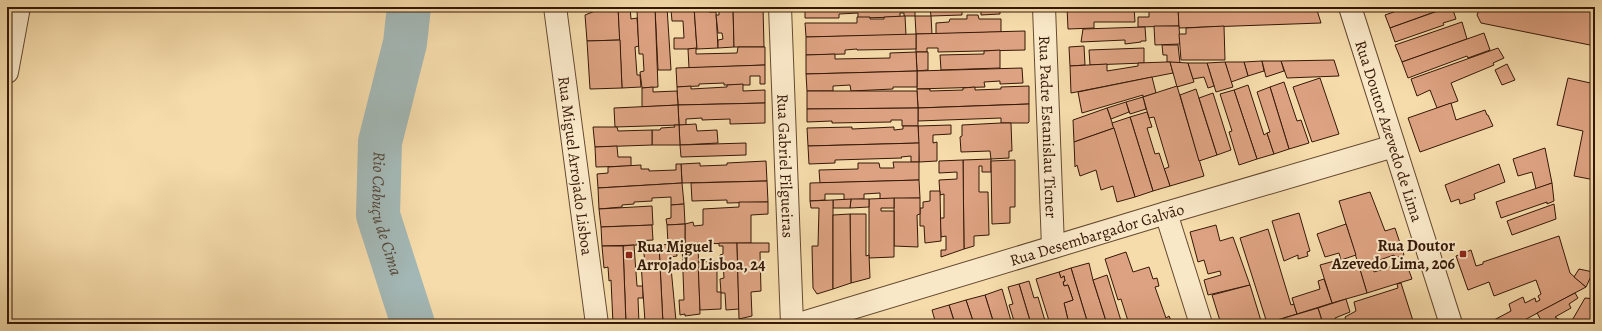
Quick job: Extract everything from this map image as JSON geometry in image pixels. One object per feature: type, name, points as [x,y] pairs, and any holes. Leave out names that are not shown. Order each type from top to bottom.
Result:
[{"type":"street","points":[[7,72],[19,7]]},
{"type":"street","name":"Rua Miguel Arrojado Lisboa","points":[[555,7],[597,324]]},
{"type":"street","name":"Rua Gabriel Filgueiras","points":[[780,7],[792,324]]},
{"type":"street","name":"Rua Padre Estanislau Ticner","points":[[1044,7],[1053,247]]},
{"type":"street","name":"Rua Doutor Azevedo de Lima","points":[[1350,7],[1451,324]]},
{"type":"street","name":"Rua Desembargador Galvão","points":[[799,324],[1394,146]]},
{"type":"street","points":[[1166,213],[1201,324]]},
{"type":"building","points":[[605,7],[618,7],[620,40],[587,41],[585,15]]},
{"type":"building","points":[[618,7],[630,7],[631,19],[637,18],[639,46],[635,47],[637,75],[640,75],[641,87],[622,88]]},
{"type":"building","points":[[667,7],[671,70],[658,70],[655,8]]},
{"type":"building","points":[[682,7],[694,7],[697,49],[674,49],[674,38],[684,38],[683,21],[672,21],[671,10]]},
{"type":"building","points":[[694,7],[709,7],[709,12],[716,12],[718,48],[697,49]]},
{"type":"building","points":[[719,7],[733,7],[734,47],[718,48],[718,40],[723,39],[722,33],[718,33],[716,15],[719,15]]},
{"type":"building","points":[[733,7],[763,7],[764,47],[734,47]]},
{"type":"building","points":[[805,7],[915,7],[915,16],[904,16],[904,13],[900,13],[900,17],[858,18],[858,13],[839,14],[839,18],[805,18]]},
{"type":"building","points":[[915,7],[1000,7],[1000,14],[981,15],[981,10],[962,10],[962,15],[931,16],[930,9],[915,10]]},
{"type":"building","points":[[1067,7],[1134,7],[1135,22],[1094,22],[1094,28],[1068,29]]},
{"type":"building","points":[[1149,7],[1178,7],[1179,26],[1138,27],[1138,17],[1149,17]]},
{"type":"building","points":[[1178,7],[1316,7],[1321,23],[1179,28]]},
{"type":"building","points":[[1408,7],[1439,7],[1440,10],[1390,28],[1385,15]]},
{"type":"building","points":[[1452,7],[1456,19],[1443,23],[1444,25],[1395,42],[1390,28]]},
{"type":"building","points":[[1475,7],[1595,7],[1595,46],[1481,23],[1477,15],[1479,10],[1475,9]]},
{"type":"building","points":[[655,8],[658,87],[642,88],[640,72],[644,71],[643,54],[639,54],[637,10]]},
{"type":"building","points":[[967,15],[978,15],[979,19],[1001,19],[1001,32],[936,34],[936,23],[949,22],[950,19],[967,19]]},
{"type":"building","points":[[905,16],[906,35],[806,37],[805,23],[857,23],[857,17],[884,19],[884,17]]},
{"type":"building","points":[[915,16],[931,16],[932,34],[916,34]]},
{"type":"building","points":[[1462,22],[1467,39],[1402,62],[1395,45]]},
{"type":"building","points":[[1154,26],[1179,26],[1180,44],[1155,45]]},
{"type":"building","points":[[1224,26],[1225,60],[1181,60],[1179,34],[1186,34],[1186,28]]},
{"type":"building","points":[[1145,27],[1146,41],[1125,44],[1125,40],[1081,42],[1083,29]]},
{"type":"building","points":[[1025,31],[1025,50],[938,52],[938,48],[927,48],[927,52],[916,52],[916,34]]},
{"type":"building","points":[[1484,33],[1490,50],[1468,58],[1467,56],[1408,78],[1402,62]]},
{"type":"building","points":[[916,34],[916,49],[857,49],[845,50],[845,54],[806,55],[806,37]]},
{"type":"building","points":[[620,40],[622,88],[590,89],[587,41]]},
{"type":"building","points":[[1162,45],[1178,45],[1180,63],[1167,62],[1167,55],[1163,55]]},
{"type":"building","points":[[1084,46],[1085,65],[1070,66],[1069,47]]},
{"type":"building","points":[[738,47],[765,47],[765,65],[689,68],[688,49],[696,48],[696,54],[737,53]]},
{"type":"building","points":[[1144,48],[1144,63],[1090,65],[1089,50]]},
{"type":"building","points":[[1498,48],[1504,58],[1493,63],[1494,65],[1451,83],[1458,101],[1437,108],[1430,90],[1417,96],[1411,79]]},
{"type":"building","points":[[1000,50],[1000,68],[941,70],[940,55],[984,54],[984,51]]},
{"type":"building","points":[[916,52],[928,52],[928,70],[917,71]]},
{"type":"building","points":[[916,52],[917,71],[806,74],[806,55],[835,54],[835,59],[890,58],[890,53]]},
{"type":"building","points":[[1334,60],[1339,76],[1287,78],[1281,61]]},
{"type":"building","points":[[1262,61],[1264,71],[1248,76],[1244,62]]},
{"type":"building","points":[[1262,61],[1281,61],[1284,71],[1266,77]]},
{"type":"building","points":[[1170,62],[1173,73],[1071,93],[1070,66],[1107,64],[1107,71],[1138,66],[1138,63]]},
{"type":"building","points":[[1170,62],[1188,63],[1194,82],[1177,87]]},
{"type":"building","points":[[1225,62],[1244,62],[1248,76],[1231,82]]},
{"type":"building","points":[[1225,62],[1233,87],[1216,92],[1207,63]]},
{"type":"building","points":[[1188,63],[1207,63],[1214,86],[1208,88],[1204,77],[1193,79]]},
{"type":"building","points":[[1507,64],[1515,80],[1502,85],[1495,70]]},
{"type":"building","points":[[765,65],[765,84],[760,84],[760,76],[750,76],[750,85],[724,85],[724,83],[677,87],[676,68]]},
{"type":"building","points":[[1022,68],[1023,83],[1000,84],[1000,81],[984,82],[985,87],[917,89],[917,71]]},
{"type":"building","points":[[917,71],[917,87],[893,87],[893,89],[851,91],[850,85],[833,86],[833,91],[807,91],[806,74]]},
{"type":"building","points":[[1152,77],[1156,93],[1143,97],[1143,95],[1082,113],[1078,92]]},
{"type":"building","points":[[1320,78],[1339,134],[1312,142],[1293,87]]},
{"type":"building","points":[[1568,78],[1595,84],[1595,180],[1574,176],[1583,131],[1557,125]]},
{"type":"building","points":[[1284,82],[1297,121],[1301,120],[1309,143],[1289,149],[1270,87]]},
{"type":"building","points":[[743,84],[743,91],[765,90],[765,103],[678,105],[677,87],[691,86],[691,89],[727,87],[727,85]]},
{"type":"building","points":[[1248,85],[1264,135],[1267,133],[1274,154],[1257,159],[1234,90]]},
{"type":"building","points":[[1029,86],[1029,104],[918,108],[917,89],[930,89],[930,91],[963,90],[963,88],[975,87],[975,90]]},
{"type":"building","points":[[1177,86],[1204,176],[1170,186],[1164,169],[1169,167],[1154,117],[1149,118],[1143,97]]},
{"type":"building","points":[[653,87],[653,92],[677,91],[678,105],[642,107],[642,88]]},
{"type":"building","points":[[1270,87],[1289,149],[1274,154],[1267,133],[1270,132],[1257,92]]},
{"type":"building","points":[[1196,89],[1217,155],[1199,161],[1180,95]]},
{"type":"building","points":[[1234,90],[1257,159],[1239,165],[1229,132],[1232,131],[1220,94]]},
{"type":"building","points":[[807,91],[917,91],[918,108],[807,109]]},
{"type":"building","points":[[1213,93],[1231,150],[1217,155],[1199,98]]},
{"type":"building","points":[[1143,97],[1146,109],[1130,114],[1126,102]]},
{"type":"building","points":[[1126,102],[1129,112],[1111,119],[1107,108]]},
{"type":"building","points":[[765,103],[765,123],[730,124],[730,119],[702,120],[702,118],[686,119],[686,125],[679,125],[678,105]]},
{"type":"building","points":[[1451,103],[1456,120],[1485,110],[1493,126],[1420,152],[1408,118]]},
{"type":"building","points":[[1029,104],[1028,123],[1001,123],[1001,118],[918,121],[918,108]]},
{"type":"building","points":[[678,105],[679,125],[615,127],[614,108]]},
{"type":"building","points":[[918,108],[918,126],[902,126],[902,120],[891,120],[891,122],[807,122],[807,109]]},
{"type":"building","points":[[1107,108],[1114,128],[1074,142],[1073,120]]},
{"type":"building","points":[[1147,112],[1152,127],[1147,128],[1155,154],[1159,153],[1170,186],[1153,191],[1130,117]]},
{"type":"building","points":[[1130,117],[1153,191],[1135,197],[1112,123]]},
{"type":"building","points":[[1011,123],[1012,151],[1009,151],[1009,158],[991,159],[990,151],[961,152],[960,137],[962,136],[962,125]]},
{"type":"building","points":[[696,124],[697,131],[717,130],[718,143],[680,145],[679,125]]},
{"type":"building","points":[[674,125],[679,125],[680,145],[652,145],[652,130],[675,127]]},
{"type":"building","points":[[951,125],[951,134],[933,135],[933,143],[937,142],[937,161],[919,162],[918,126]]},
{"type":"building","points":[[903,126],[918,126],[919,143],[808,146],[807,128],[852,127],[852,129],[894,127],[894,130],[903,129]]},
{"type":"building","points":[[593,127],[617,127],[618,131],[652,130],[652,145],[595,147]]},
{"type":"building","points":[[1114,128],[1135,197],[1117,202],[1113,186],[1101,190],[1096,170],[1080,176],[1077,165],[1075,167],[1074,142]]},
{"type":"building","points":[[746,143],[746,155],[681,157],[680,145]]},
{"type":"building","points":[[919,143],[919,162],[911,162],[911,156],[901,157],[902,158],[835,160],[835,163],[809,164],[808,146]]},
{"type":"building","points":[[617,146],[618,157],[631,157],[631,166],[596,167],[595,147]]},
{"type":"building","points":[[1545,148],[1552,183],[1536,189],[1532,172],[1518,176],[1513,159]]},
{"type":"building","points":[[991,159],[991,172],[982,172],[982,166],[979,166],[979,192],[988,192],[989,235],[974,236],[974,246],[964,249],[963,160]]},
{"type":"building","points":[[963,160],[964,249],[941,257],[941,250],[946,250],[946,236],[941,237],[940,218],[944,218],[944,194],[940,195],[939,180],[957,179],[957,172],[939,173],[939,161]]},
{"type":"building","points":[[1015,160],[1015,207],[1010,207],[1010,223],[992,224],[991,161]]},
{"type":"building","points":[[766,161],[767,181],[682,183],[681,164],[700,163],[700,166]]},
{"type":"building","points":[[893,162],[919,162],[919,180],[820,183],[819,170],[858,169],[858,163],[879,163],[880,168],[894,168]]},
{"type":"building","points":[[676,164],[681,164],[682,183],[598,188],[597,174],[608,173],[608,167],[641,165],[641,169],[649,169],[649,171],[676,170]]},
{"type":"building","points":[[1499,164],[1505,182],[1474,194],[1475,199],[1460,204],[1459,199],[1451,202],[1445,185]]},
{"type":"building","points":[[919,180],[920,198],[880,199],[880,193],[864,194],[864,199],[844,200],[844,194],[825,194],[825,200],[810,201],[810,183]]},
{"type":"building","points":[[767,181],[768,202],[727,203],[727,200],[692,201],[691,183]]},
{"type":"building","points":[[682,183],[684,204],[671,205],[671,197],[652,198],[652,201],[634,202],[634,204],[622,205],[622,207],[599,209],[598,188]]},
{"type":"building","points":[[1552,183],[1554,201],[1501,218],[1496,202]]},
{"type":"building","points":[[930,191],[940,191],[941,241],[925,243],[924,226],[920,226],[920,208],[923,208],[923,202],[930,201]]},
{"type":"building","points":[[1370,192],[1385,231],[1395,228],[1404,255],[1395,258],[1394,255],[1371,263],[1374,272],[1406,262],[1412,279],[1367,293],[1339,201]]},
{"type":"building","points":[[894,198],[920,198],[920,214],[917,215],[918,247],[894,246]]},
{"type":"building","points":[[894,198],[894,208],[881,208],[881,211],[894,211],[894,257],[869,258],[869,199]]},
{"type":"building","points":[[851,199],[869,199],[869,207],[850,208]]},
{"type":"building","points":[[851,199],[850,208],[833,208],[833,200]]},
{"type":"building","points":[[833,200],[833,289],[817,294],[813,288],[812,246],[818,246],[819,208],[811,208],[810,201]]},
{"type":"building","points":[[739,202],[768,202],[768,214],[751,215],[751,243],[685,244],[685,224],[693,222],[694,226],[703,225],[703,209],[739,207]]},
{"type":"building","points":[[684,204],[685,224],[667,225],[666,219],[671,218],[671,205]]},
{"type":"building","points":[[1554,204],[1556,219],[1512,235],[1507,221]]},
{"type":"building","points":[[652,206],[653,225],[601,227],[599,209]]},
{"type":"building","points":[[1299,213],[1310,251],[1307,252],[1308,256],[1298,259],[1298,255],[1284,261],[1272,221]]},
{"type":"building","points":[[850,214],[866,214],[866,256],[869,255],[870,278],[851,283]]},
{"type":"building","points":[[850,214],[851,283],[833,289],[833,215]]},
{"type":"building","points":[[685,224],[685,244],[668,244],[667,225]]},
{"type":"building","points":[[1346,224],[1356,255],[1341,260],[1339,253],[1325,257],[1317,234]]},
{"type":"building","points":[[652,225],[653,240],[636,241],[637,245],[602,246],[601,227]]},
{"type":"building","points":[[1216,225],[1220,241],[1233,237],[1250,285],[1208,295],[1204,280],[1221,275],[1220,271],[1208,274],[1204,260],[1198,262],[1190,232]]},
{"type":"building","points":[[1268,229],[1291,305],[1294,304],[1297,314],[1267,323],[1240,238]]},
{"type":"building","points":[[1559,236],[1570,273],[1586,287],[1517,324],[1490,324],[1495,322],[1494,320],[1511,311],[1509,304],[1523,297],[1525,303],[1535,298],[1536,302],[1540,300],[1538,296],[1541,294],[1536,280],[1494,296],[1489,282],[1468,290],[1456,256],[1471,250],[1476,266],[1483,264],[1483,262]]},
{"type":"building","points":[[698,243],[700,314],[685,316],[685,314],[680,315],[679,300],[684,300],[682,244]]},
{"type":"building","points":[[719,243],[737,243],[739,309],[726,310],[725,293],[721,293],[720,279],[724,278],[723,262],[720,263],[720,255],[723,254],[723,246],[719,246]]},
{"type":"building","points":[[737,243],[769,243],[769,252],[760,252],[761,291],[751,292],[752,316],[739,319]]},
{"type":"building","points":[[676,244],[677,256],[670,257],[676,321],[673,321],[673,324],[663,324],[659,245]]},
{"type":"building","points":[[634,245],[637,286],[643,286],[643,298],[638,298],[639,324],[626,324],[623,246]]},
{"type":"building","points":[[643,245],[659,245],[663,324],[651,324],[650,322],[645,322],[641,263],[645,263]]},
{"type":"building","points":[[602,246],[623,246],[626,324],[613,324],[611,280],[609,281],[608,267],[604,268]]},
{"type":"building","points":[[1126,252],[1133,272],[1149,267],[1153,279],[1157,278],[1159,286],[1155,287],[1166,318],[1169,316],[1172,323],[1129,324],[1121,299],[1118,300],[1105,259]]},
{"type":"building","points":[[1338,260],[1340,267],[1348,265],[1349,269],[1359,266],[1367,293],[1332,303],[1320,265]]},
{"type":"building","points":[[717,261],[717,292],[721,292],[721,309],[700,310],[698,262]]},
{"type":"building","points":[[1089,263],[1107,324],[1088,324],[1071,268]]},
{"type":"building","points":[[1071,268],[1088,324],[1069,324],[1064,303],[1073,300],[1068,285],[1064,286],[1064,276],[1061,278],[1059,272]]},
{"type":"building","points":[[1579,269],[1593,272],[1586,287],[1574,277]]},
{"type":"building","points":[[1059,272],[1061,278],[1064,276],[1064,286],[1068,285],[1073,300],[1064,303],[1069,324],[1050,324],[1036,279]]},
{"type":"building","points":[[1107,275],[1122,324],[1107,324],[1093,280]]},
{"type":"building","points":[[1324,279],[1332,303],[1297,314],[1292,298],[1320,289],[1318,281]]},
{"type":"building","points":[[1029,281],[1034,298],[1038,297],[1046,324],[1031,324],[1019,284]]},
{"type":"building","points":[[1401,283],[1414,324],[1386,324],[1385,322],[1379,324],[1347,324],[1345,317],[1356,311],[1354,302],[1398,288],[1397,284]]},
{"type":"building","points":[[1019,284],[1031,324],[1015,324],[1009,305],[1013,304],[1008,287]]},
{"type":"building","points":[[1250,285],[1262,324],[1221,324],[1212,295]]},
{"type":"building","points":[[1002,289],[1012,324],[994,324],[985,295]]},
{"type":"building","points":[[1575,293],[1578,298],[1569,304],[1571,308],[1555,317],[1563,322],[1562,324],[1541,324],[1542,322],[1537,313]]},
{"type":"building","points":[[985,295],[994,324],[974,324],[966,300]]},
{"type":"building","points":[[1585,298],[1595,299],[1595,324],[1570,324]]},
{"type":"building","points":[[1346,299],[1350,312],[1335,318],[1336,324],[1323,324],[1318,308]]},
{"type":"building","points":[[966,300],[974,324],[955,324],[949,305]]},
{"type":"building","points":[[949,305],[955,324],[936,324],[932,310]]},
{"type":"building","points":[[1318,308],[1323,324],[1286,324],[1284,318]]},
{"type":"waterway","name":"Rio Cabuçu de Cima","points":[[409,7],[405,43],[380,142],[378,215],[413,324]]},
{"type":"place","name":"Rua Doutor Azevedo Lima, 206","points":[[1463,254]]},
{"type":"place","name":"Rua Miguel Arrojado Lisboa, 24","points":[[629,255]]}]
